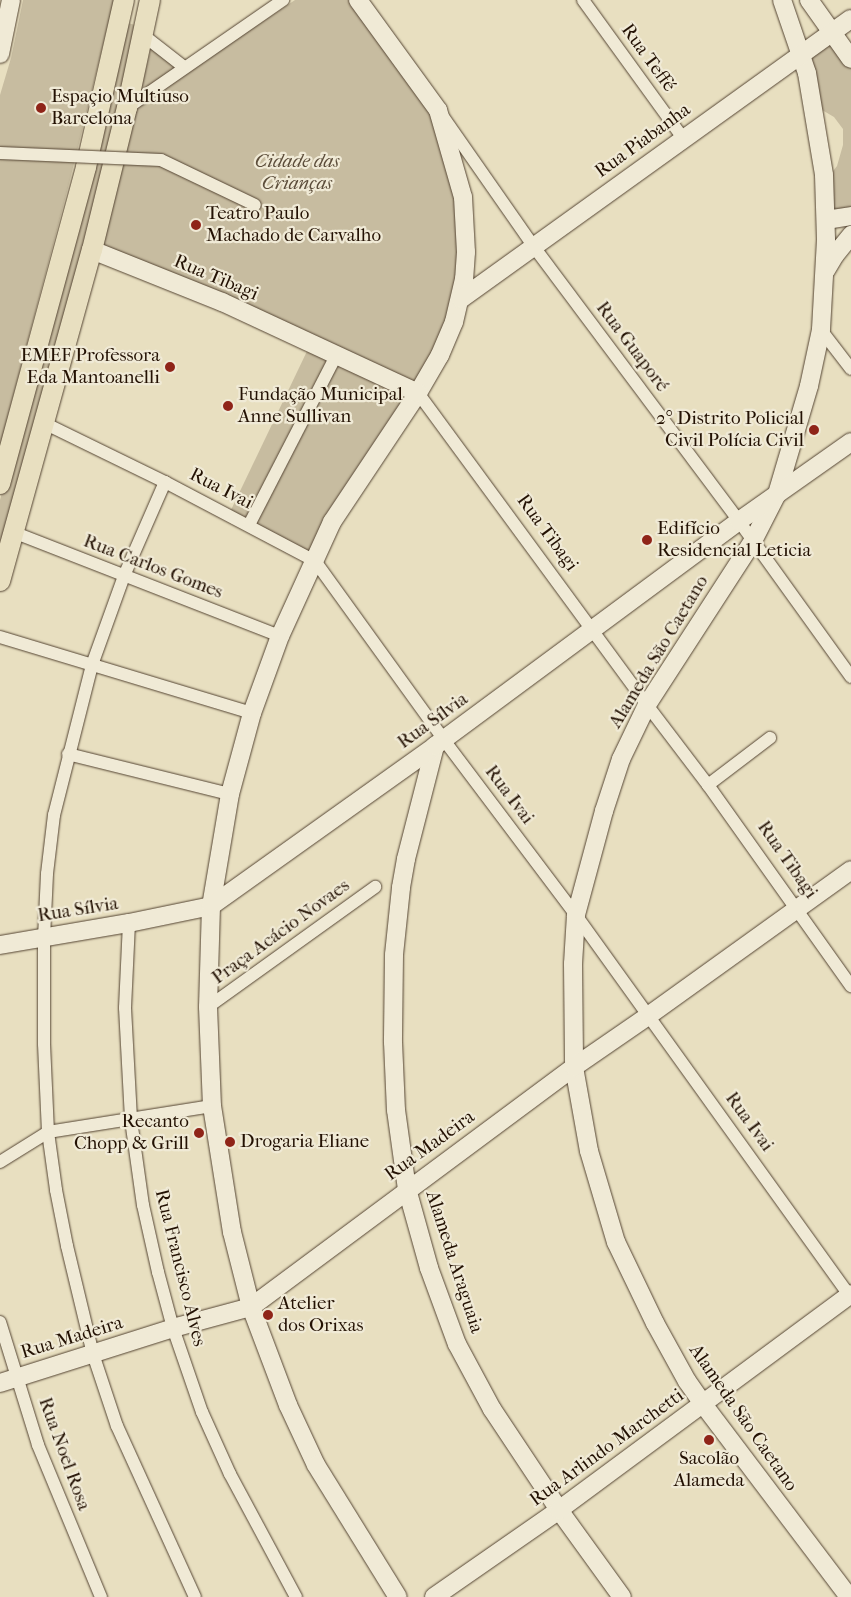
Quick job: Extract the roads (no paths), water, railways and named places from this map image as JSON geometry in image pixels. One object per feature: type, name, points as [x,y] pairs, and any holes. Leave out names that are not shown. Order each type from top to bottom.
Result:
[{"type":"main road","points":[[0,484],[86,167],[124,0]]},
{"type":"main road","points":[[0,581],[92,250],[128,108],[150,0]]},
{"type":"main road","points":[[118,28],[130,28],[143,35]]},
{"type":"main road","points":[[104,92],[116,109],[128,108]]},
{"type":"street","points":[[0,54],[11,0]]},
{"type":"street","points":[[128,108],[184,67],[283,0]]},
{"type":"street","points":[[358,0],[438,110],[463,197],[466,252],[461,299],[450,334],[418,392],[332,522],[280,636],[252,713],[230,794],[211,906],[208,1006],[212,1106],[232,1232],[251,1307],[288,1405],[316,1465],[398,1597]]},
{"type":"street","name":"Rua Teffé","points":[[583,0],[683,138]]},
{"type":"street","name":"Alameda São Caetano","points":[[782,0],[802,54],[821,144],[826,220],[821,330],[806,396],[777,494],[753,541],[647,706],[621,759],[604,811],[576,915],[573,964],[574,1067],[589,1151],[616,1242],[655,1323],[687,1381],[703,1404],[849,1597]]},
{"type":"street","points":[[808,0],[851,59]]},
{"type":"street","name":"Rua Piabanha","points":[[461,299],[851,19]]},
{"type":"street","points":[[143,35],[184,67]]},
{"type":"street","name":"Rua Guaporé","points":[[438,110],[534,247],[753,541],[851,677]]},
{"type":"street","points":[[0,153],[162,160],[254,205]]},
{"type":"street","points":[[826,220],[851,216]]},
{"type":"street","points":[[825,272],[834,255],[851,235]]},
{"type":"street","name":"Rua Tibagi","points":[[92,250],[222,302],[418,392],[647,706],[708,785],[851,986]]},
{"type":"street","points":[[821,330],[851,369]]},
{"type":"street","points":[[249,525],[337,354]]},
{"type":"street","name":"Rua Ivai","points":[[44,423],[165,482],[315,561],[440,743],[576,915],[850,1296]]},
{"type":"street","name":"Rua Sílvia","points":[[0,946],[211,906],[440,743],[738,521],[851,442]]},
{"type":"street","points":[[165,482],[124,576],[92,665],[54,815],[47,874],[44,937],[44,1044],[48,1132],[67,1246],[93,1354],[126,1448],[195,1597]]},
{"type":"street","name":"Rua Carlos Gomes","points":[[14,532],[280,636]]},
{"type":"street","points":[[0,637],[252,713]]},
{"type":"street","points":[[708,785],[770,738]]},
{"type":"street","name":"Alameda Araguaia","points":[[440,743],[406,859],[394,955],[393,1042],[396,1110],[407,1188],[429,1268],[458,1344],[492,1409],[559,1510],[622,1597]]},
{"type":"street","points":[[68,754],[230,794]]},
{"type":"street","name":"Rua Madeira","points":[[8,1380],[173,1328],[251,1307],[407,1188],[851,870]]},
{"type":"street","name":"Praça Acácio Novaes","points":[[208,1006],[376,887]]},
{"type":"street","name":"Rua Francisco Alves","points":[[129,923],[126,1008],[131,1120],[143,1205],[173,1328],[202,1412],[230,1474],[296,1597]]},
{"type":"street","points":[[0,1162],[48,1132],[212,1106]]},
{"type":"street","name":"Rua Arlindo Marchetti","points":[[434,1597],[559,1510],[850,1296]]},
{"type":"street","name":"Rua Noel Rosa","points":[[0,1322],[8,1380],[101,1597]]},
{"type":"place","name":"Espaçio Multiuso Barcelona","points":[[41,108]]},
{"type":"place","name":"Teatro Paulo Machado de Carvalho","points":[[196,225]]},
{"type":"place","name":"EMEF Professora Eda Mantoanelli","points":[[170,367]]},
{"type":"place","name":"Fundação Municipal Anne Sullivan","points":[[228,406]]},
{"type":"place","name":"2° Distrito Policial Civil Polícia Civil","points":[[814,430]]},
{"type":"place","name":"Edifício Residencial Leticia","points":[[647,540]]},
{"type":"place","name":"Recanto Chopp & Grill","points":[[199,1133]]},
{"type":"place","name":"Drogaria Eliane","points":[[230,1142]]},
{"type":"place","name":"Atelier dos Orixas","points":[[268,1315]]},
{"type":"place","name":"Sacolão Alameda","points":[[709,1440]]},
{"type":"park label","name":"Cidade das Crianças","points":[[297,173]]}]
